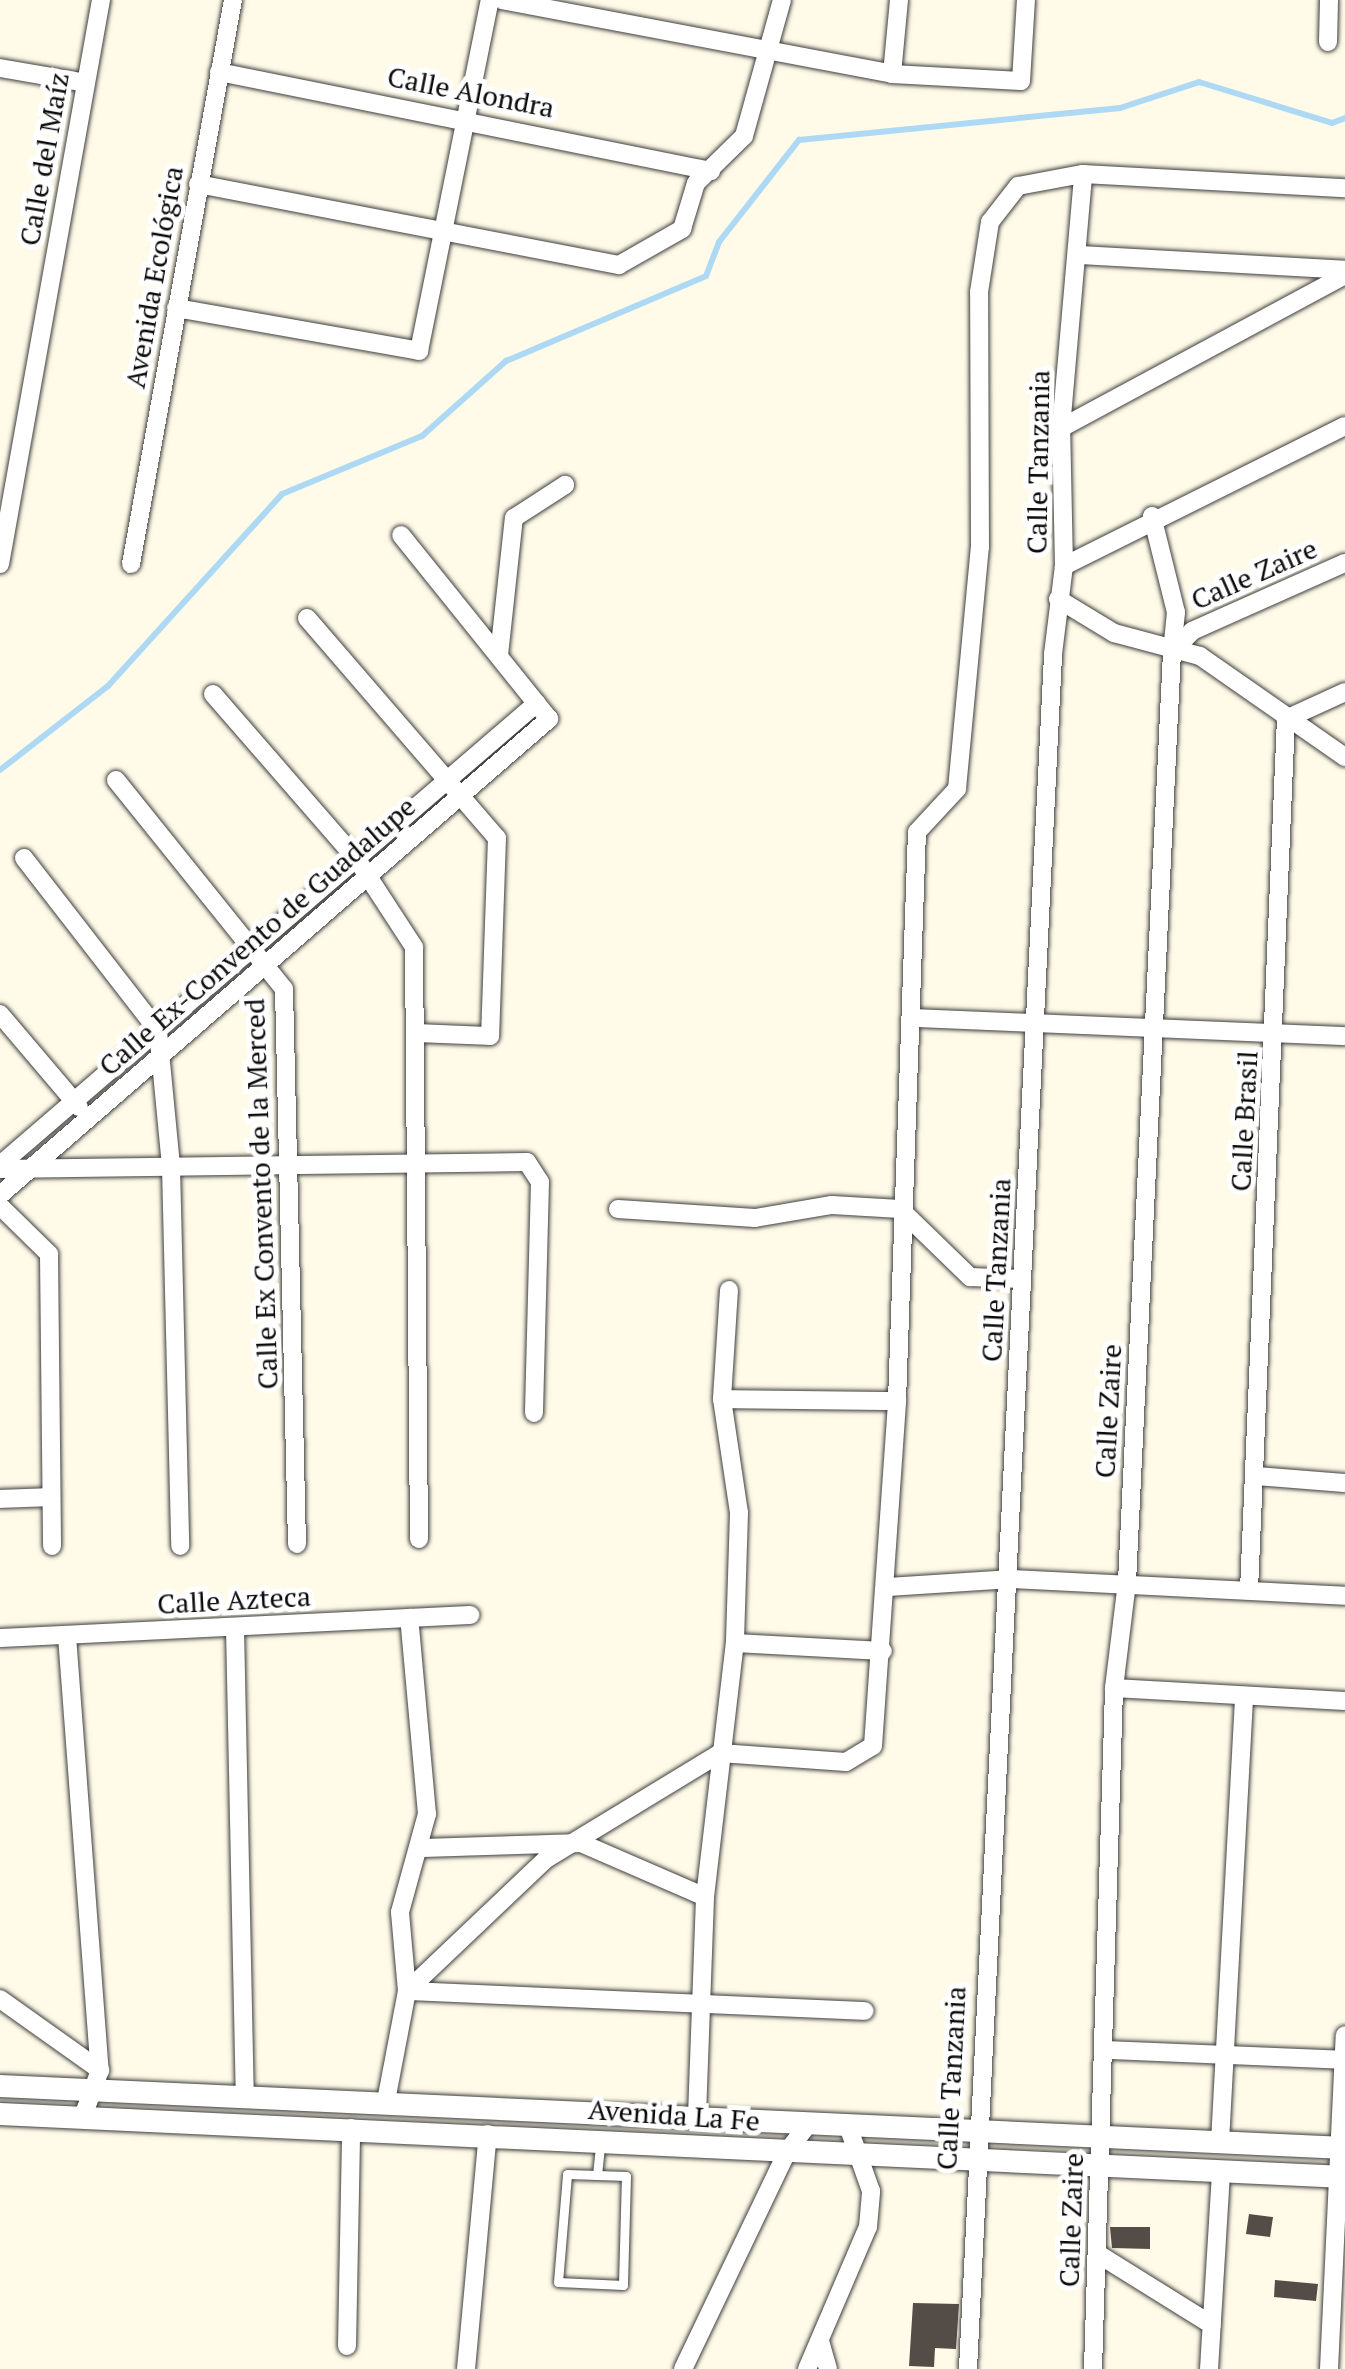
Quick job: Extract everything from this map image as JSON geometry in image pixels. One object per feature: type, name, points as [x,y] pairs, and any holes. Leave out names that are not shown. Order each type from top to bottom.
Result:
[{"type":"street","name":"Calle del Maíz","points":[[0,564],[101,0]]},
{"type":"street","name":"Avenida Ecológica","points":[[131,564],[233,0]]},
{"type":"street","points":[[176,308],[419,351],[490,0]]},
{"type":"street","points":[[502,0],[892,74],[1021,81],[1026,0]]},
{"type":"street","points":[[198,184],[619,265],[682,228],[696,183],[744,136],[773,53],[782,0]]},
{"type":"street","points":[[892,74],[899,0]]},
{"type":"street","points":[[1328,42],[1329,0]]},
{"type":"street","points":[[0,68],[86,83]]},
{"type":"street","name":"Calle Alondra","points":[[220,72],[467,118],[712,171]]},
{"type":"street","points":[[407,1991],[546,1859],[580,1844],[720,1753],[846,1762],[873,1746],[888,1587],[897,1402],[900,1209],[915,1018],[917,832],[957,789],[980,547],[980,292],[990,222],[1018,186],[1082,174],[1345,188]]},
{"type":"street","name":"Calle Tanzania","points":[[968,2369],[975,2129],[1012,1579],[1022,1279],[1058,599],[1064,566],[1061,428],[1080,255],[1082,174]]},
{"type":"street","points":[[1080,255],[1345,272]]},
{"type":"street","points":[[1061,428],[1345,272]]},
{"type":"street","points":[[1064,566],[1152,516],[1345,426]]},
{"type":"street","points":[[1324,436],[1345,441]]},
{"type":"street","points":[[499,655],[514,518],[565,486]]},
{"type":"street","points":[[1152,516],[1176,612],[1172,652]]},
{"type":"street","points":[[401,535],[537,703]]},
{"type":"street","name":"Calle Zaire","points":[[1092,2369],[1108,2050],[1114,1688],[1127,1582],[1172,652],[1192,632],[1345,563]]},
{"type":"street","points":[[1058,599],[1114,633],[1172,652],[1200,656],[1345,757]]},
{"type":"street","points":[[307,618],[496,838],[490,1036],[419,1033]]},
{"type":"street","points":[[1286,719],[1345,692]]},
{"type":"street","points":[[212,694],[363,868],[414,947],[419,1033],[419,1539]]},
{"type":"street","name":"Calle Ex-Convento de Guadalupe","points":[[0,1167],[253,950],[550,720],[537,703],[458,790]]},
{"type":"street","name":"Calle Brasil","points":[[1249,1590],[1276,1034],[1286,719]]},
{"type":"street","name":"Calle Ex Convento de la Merced","points":[[116,780],[284,989],[293,1163],[298,1544]]},
{"type":"street","points":[[24,858],[158,1031],[171,1167],[180,1546]]},
{"type":"street","name":"Calle Ex-Convento de Guadalupe","points":[[0,1194],[265,966],[363,868]]},
{"type":"street","points":[[0,1014],[78,1099],[81,1124]]},
{"type":"street","points":[[915,1018],[1345,1036]]},
{"type":"street","points":[[0,1167],[26,1173],[420,1160],[527,1162],[540,1182],[534,1413]]},
{"type":"street","points":[[618,1209],[754,1218],[832,1205],[900,1209],[970,1278],[1022,1279]]},
{"type":"street","points":[[0,1206],[49,1254],[52,1546]]},
{"type":"street","points":[[697,2116],[705,1897],[734,1644],[739,1513],[722,1399],[729,1290]]},
{"type":"street","points":[[722,1399],[897,1402]]},
{"type":"street","points":[[1256,1476],[1345,1483]]},
{"type":"street","points":[[0,1499],[51,1497]]},
{"type":"street","points":[[888,1587],[1012,1579],[1345,1596]]},
{"type":"street","name":"Calle Azteca","points":[[0,1638],[470,1614]]},
{"type":"street","points":[[386,2100],[407,1991],[400,1912],[424,1848],[409,1618]]},
{"type":"street","points":[[235,1628],[245,2093]]},
{"type":"street","points":[[67,1636],[97,2080],[82,2119]]},
{"type":"street","points":[[734,1644],[883,1651]]},
{"type":"street","points":[[1114,1688],[1345,1700]]},
{"type":"street","points":[[1220,2142],[1244,1696]]},
{"type":"street","points":[[424,1848],[580,1844],[705,1897]]},
{"type":"street","points":[[407,1991],[701,2000],[865,2012]]},
{"type":"street","points":[[0,1999],[97,2080]]},
{"type":"street","points":[[1329,2369],[1342,2177],[1345,2036]]},
{"type":"street","points":[[1108,2050],[1344,2060]]},
{"type":"street","name":"Avenida La Fe","points":[[0,2086],[97,2080],[245,2093],[808,2124],[1343,2148]]},
{"type":"street","name":"Avenida La Fe","points":[[0,2114],[488,2134],[787,2152],[974,2156],[1342,2177]]},
{"type":"street","points":[[683,2369],[787,2152],[808,2124]]},
{"type":"street","points":[[807,2369],[868,2227],[871,2190],[848,2126]]},
{"type":"street","points":[[347,2346],[350,2128]]},
{"type":"street","points":[[466,2369],[488,2134]]},
{"type":"street","points":[[1210,2369],[1221,2171]]},
{"type":"street","points":[[1098,2254],[1212,2325]]},
{"type":"street","points":[[820,2340],[828,2369]]},
{"type":"lane","points":[[597,2175],[600,2140]]},
{"type":"lane","points":[[567,2174],[597,2175],[626,2176],[623,2285],[558,2282],[567,2174]]},
{"type":"building","points":[[1249,2214],[1273,2217],[1270,2237],[1246,2234]]},
{"type":"building","points":[[1110,2227],[1150,2227],[1150,2249],[1112,2248]]},
{"type":"building","points":[[1275,2280],[1318,2284],[1316,2301],[1274,2297]]},
{"type":"building","points":[[913,2303],[959,2304],[956,2349],[935,2348],[934,2367],[909,2366]]},
{"type":"waterway","points":[[0,770],[108,686],[282,494],[422,436],[506,361],[706,276],[719,242],[799,140],[1120,108],[1199,82],[1332,123],[1345,118]]}]
